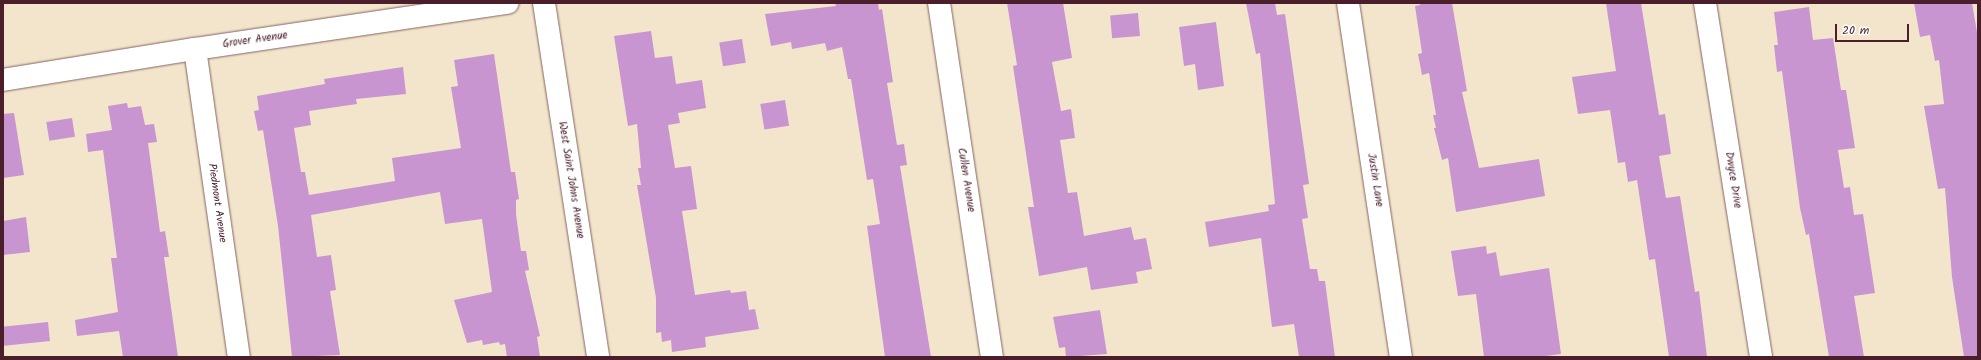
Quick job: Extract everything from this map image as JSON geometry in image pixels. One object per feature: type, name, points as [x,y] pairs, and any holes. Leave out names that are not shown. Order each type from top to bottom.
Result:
[{"type":"street","name":"Grover Avenue","points":[[3,80],[195,48],[508,3]]},
{"type":"street","name":"West Saint Johns Avenue","points":[[544,3],[598,357]]},
{"type":"street","name":"Cullen Avenue","points":[[939,3],[992,357]]},
{"type":"street","name":"Justin Lane","points":[[1348,3],[1401,357]]},
{"type":"street","name":"Dwyce Drive","points":[[1706,3],[1761,357]]},
{"type":"street","name":"Piedmont Avenue","points":[[195,48],[239,357]]},
{"type":"building","points":[[835,3],[878,3],[879,10],[882,9],[893,82],[887,83],[897,145],[904,144],[907,165],[900,166],[931,357],[885,357],[867,226],[880,224],[873,179],[867,180],[851,79],[848,79],[842,47],[827,51],[825,43],[792,49],[791,42],[771,46],[765,14],[836,6]]},
{"type":"building","points":[[1007,3],[1063,3],[1072,58],[1052,62],[1061,111],[1071,109],[1075,138],[1060,140],[1068,193],[1077,192],[1084,236],[1131,227],[1134,240],[1146,238],[1152,269],[1136,272],[1138,283],[1091,290],[1087,267],[1039,276],[1028,207],[1034,207],[1013,66],[1017,65]]},
{"type":"building","points":[[1246,3],[1275,3],[1277,15],[1285,14],[1309,184],[1303,185],[1308,218],[1302,219],[1310,269],[1317,269],[1319,281],[1325,281],[1335,357],[1299,357],[1294,324],[1272,327],[1261,238],[1209,247],[1205,222],[1269,211],[1268,205],[1275,204],[1260,53],[1256,54]]},
{"type":"building","points":[[1420,3],[1452,3],[1467,91],[1462,92],[1479,168],[1539,159],[1545,196],[1456,212],[1448,158],[1442,160],[1434,128],[1436,128],[1433,115],[1436,115],[1429,73],[1422,75],[1418,54],[1422,53],[1415,6],[1420,5]]},
{"type":"building","points":[[1606,3],[1641,3],[1659,115],[1665,114],[1671,154],[1659,156],[1666,198],[1680,196],[1695,292],[1699,291],[1707,357],[1669,357],[1655,259],[1649,260],[1637,180],[1628,182],[1625,162],[1618,163],[1610,110],[1578,114],[1572,77],[1616,71]]},
{"type":"building","points":[[1914,3],[1972,3],[1978,38],[1978,357],[1964,357],[1952,277],[1945,188],[1938,189],[1924,106],[1944,104],[1939,60],[1935,61],[1930,35],[1920,37]]},
{"type":"building","points":[[1809,7],[1813,40],[1833,38],[1841,90],[1846,90],[1855,148],[1838,150],[1844,188],[1850,187],[1854,215],[1863,214],[1875,293],[1854,296],[1864,357],[1829,357],[1809,234],[1806,235],[1800,208],[1782,71],[1777,72],[1774,45],[1778,45],[1774,12]]},
{"type":"building","points":[[1138,13],[1140,36],[1112,38],[1110,15]]},
{"type":"building","points":[[1216,22],[1224,86],[1198,90],[1195,64],[1184,66],[1179,27]]},
{"type":"building","points":[[651,31],[655,58],[672,56],[676,84],[702,80],[706,108],[678,113],[680,123],[668,125],[675,168],[691,166],[697,209],[682,211],[695,295],[730,290],[731,293],[746,291],[749,310],[755,309],[759,329],[705,337],[706,347],[672,352],[671,340],[662,342],[661,332],[656,333],[656,298],[637,185],[641,185],[638,168],[641,168],[637,124],[628,126],[614,36]]},
{"type":"building","points":[[742,39],[746,63],[723,66],[719,43]]},
{"type":"building","points":[[494,54],[511,172],[515,172],[519,199],[516,200],[516,214],[521,251],[526,251],[529,270],[525,271],[540,336],[537,337],[540,357],[507,357],[505,344],[500,345],[499,342],[483,345],[482,340],[467,343],[454,300],[492,292],[482,219],[445,224],[440,192],[311,215],[317,257],[331,255],[336,290],[330,291],[340,355],[292,357],[278,226],[263,130],[258,131],[254,111],[259,110],[257,96],[325,84],[324,79],[403,67],[406,94],[356,99],[357,104],[309,111],[311,125],[294,128],[301,172],[305,172],[309,195],[395,181],[392,158],[461,148],[451,87],[458,86],[454,60]]},
{"type":"building","points":[[785,100],[789,126],[764,130],[760,104]]},
{"type":"building","points":[[127,103],[128,108],[141,106],[145,125],[154,124],[157,142],[148,143],[160,232],[165,231],[169,257],[164,257],[178,357],[123,357],[119,331],[77,336],[75,320],[118,312],[111,258],[117,258],[103,150],[88,152],[86,134],[112,130],[108,106]]},
{"type":"building","points":[[14,113],[24,175],[3,178],[3,114]]},
{"type":"building","points":[[72,118],[75,137],[49,141],[46,122]]},
{"type":"building","points":[[26,217],[30,252],[3,255],[3,221]]},
{"type":"building","points":[[1486,246],[1487,254],[1496,252],[1500,276],[1549,268],[1561,354],[1538,357],[1484,357],[1476,294],[1458,296],[1451,251]]},
{"type":"building","points":[[1100,310],[1107,354],[1066,357],[1065,347],[1059,348],[1053,317]]},
{"type":"building","points":[[48,322],[50,341],[4,346],[3,327]]}]
